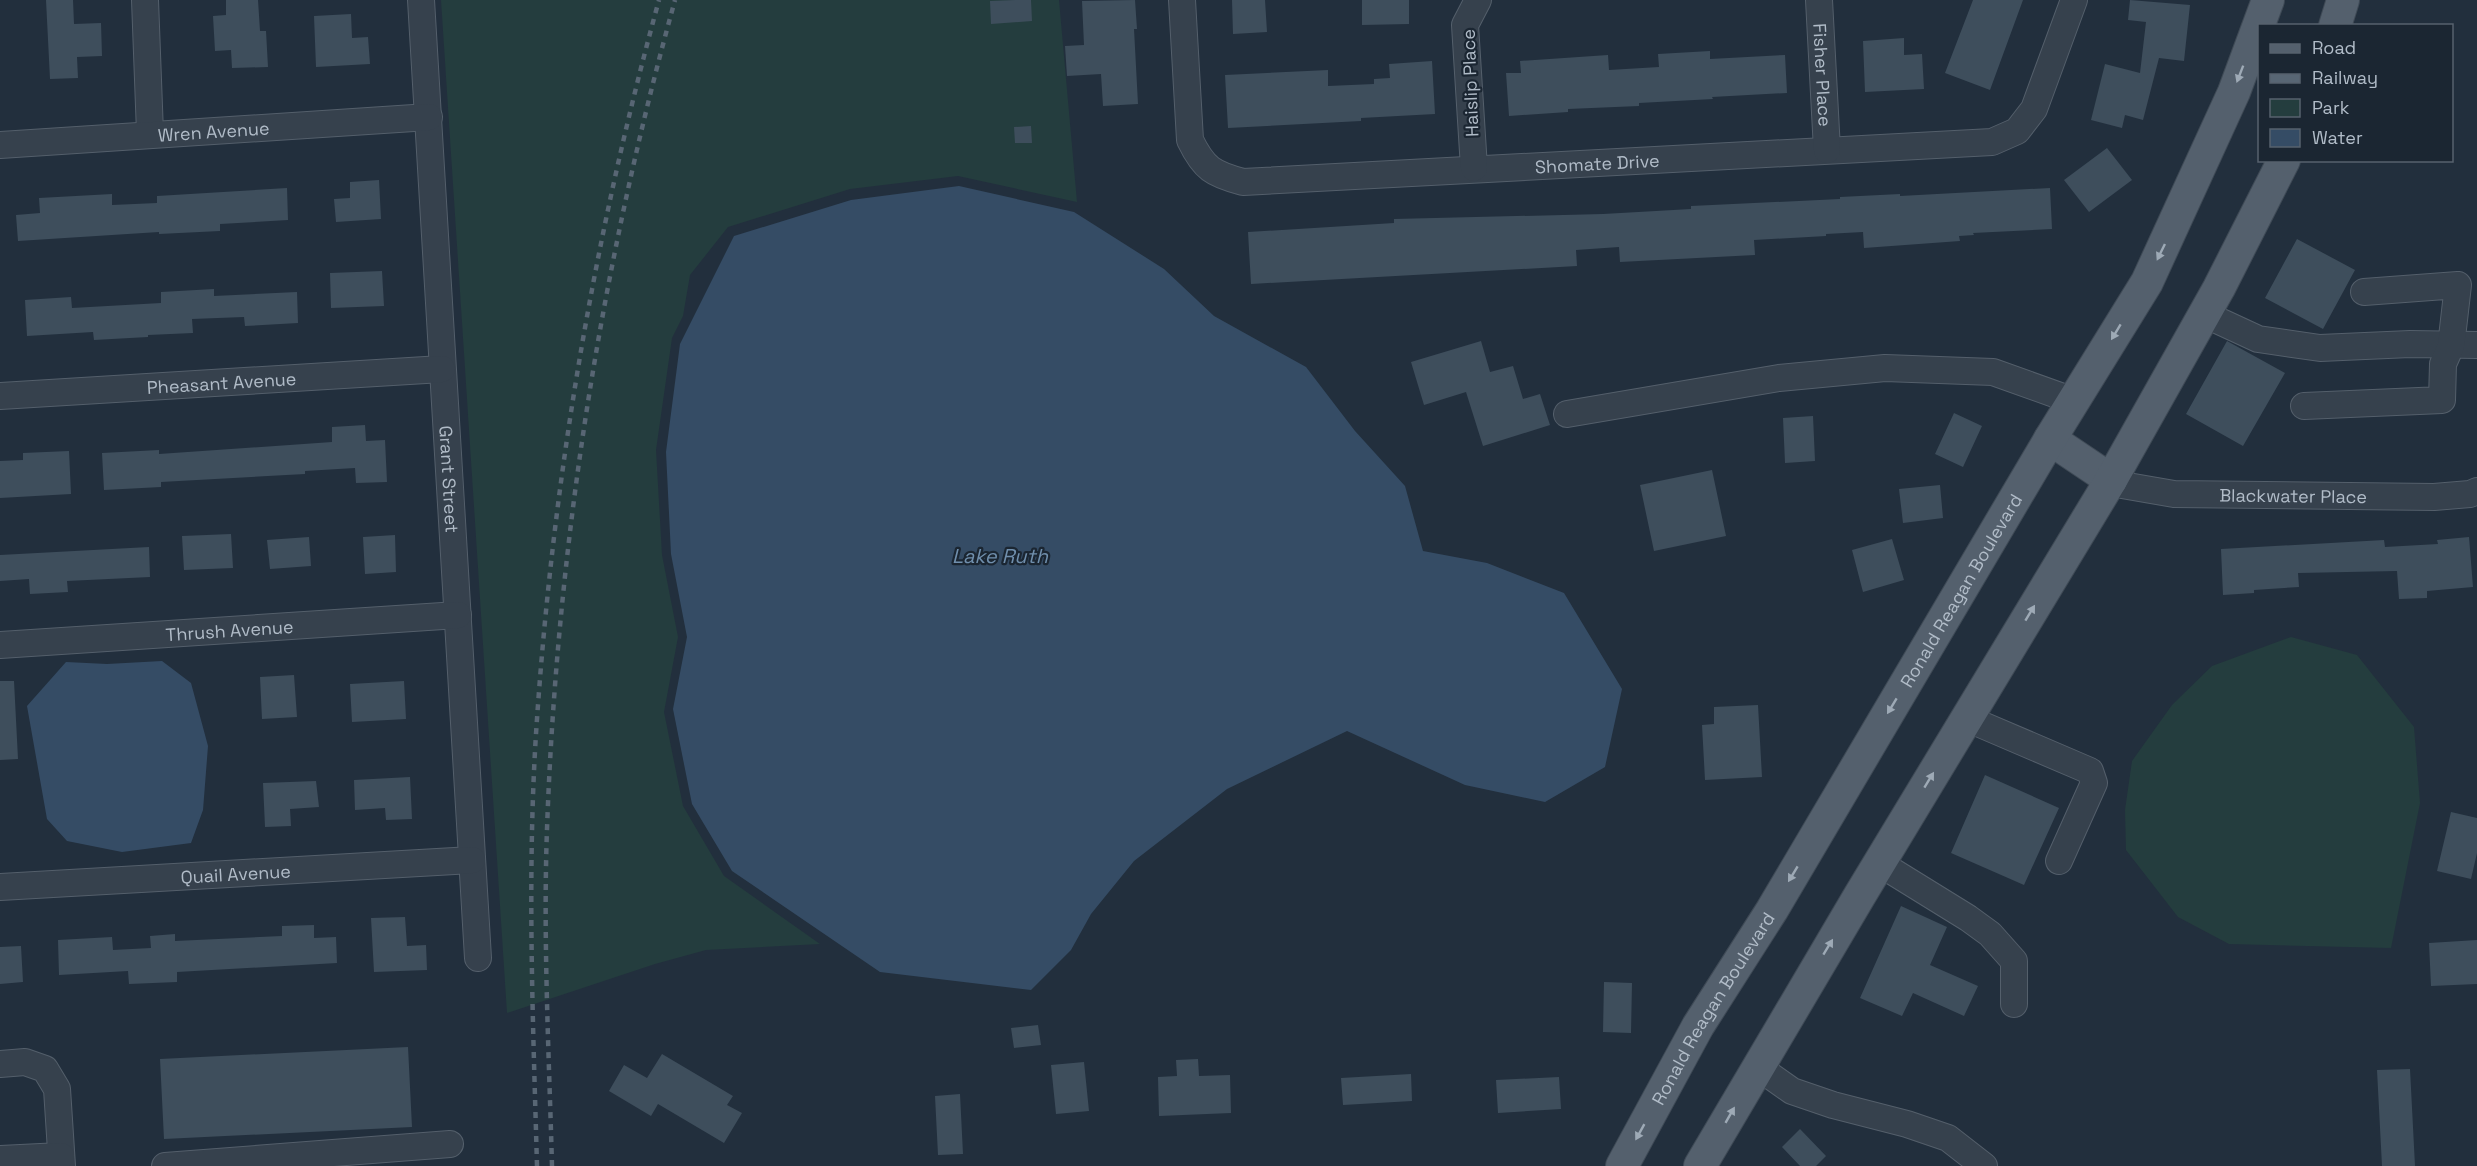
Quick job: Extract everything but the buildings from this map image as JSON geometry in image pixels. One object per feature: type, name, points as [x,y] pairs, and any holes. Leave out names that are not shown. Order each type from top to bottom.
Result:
[{"type":"main road","name":"Ronald Reagan Boulevard","points":[[2259,24],[2268,0]]},
{"type":"main road","points":[[2336,24],[2343,0]]},
{"type":"main road","name":"Ronald Reagan Boulevard","points":[[1622,1166],[1698,1026],[1778,900],[2050,439],[2147,282],[2234,92],[2258,27]]},
{"type":"main road","points":[[1700,1166],[1879,863],[2111,480],[2204,314],[2283,162]]},
{"type":"main road","points":[[2050,439],[2111,480]]},
{"type":"street","points":[[145,0],[150,133]]},
{"type":"street","name":"Grant Street","points":[[422,0],[478,958]]},
{"type":"street","name":"Shomate Drive","points":[[1182,0],[1190,140],[1200,160],[1217,175],[1243,182],[1992,142],[2017,131],[2034,109],[2074,0]]},
{"type":"street","name":"Haislip Place","points":[[1474,168],[1465,26],[1478,0]]},
{"type":"street","name":"Fisher Place","points":[[1819,0],[1827,150]]},
{"type":"street","name":"Wren Avenue","points":[[0,145],[150,133],[429,117]]},
{"type":"street","points":[[2304,406],[2442,400],[2443,363],[2451,346],[2458,285],[2364,292]]},
{"type":"street","points":[[2204,314],[2258,339],[2320,348],[2410,344],[2477,345]]},
{"type":"street","points":[[1567,414],[1779,378],[1885,368],[1993,372],[2074,401]]},
{"type":"street","name":"Pheasant Avenue","points":[[0,396],[442,369]]},
{"type":"street","name":"Blackwater Place","points":[[2111,480],[2122,485],[2174,494],[2434,497],[2470,494],[2477,491]]},
{"type":"street","name":"Thrush Avenue","points":[[0,645],[458,615]]},
{"type":"street","points":[[1966,718],[2090,771],[2094,783],[2059,861]]},
{"type":"street","name":"Quail Avenue","points":[[0,887],[472,860]]},
{"type":"street","points":[[1879,863],[1990,934],[2014,961],[2014,1004]]},
{"type":"street","points":[[0,1064],[25,1062],[45,1069],[57,1089],[61,1161],[0,1159]]},
{"type":"street","points":[[1758,1067],[1792,1090],[1833,1105],[1907,1124],[1948,1138],[1984,1166]]},
{"type":"street","points":[[165,1166],[450,1144]]},
{"type":"green space","points":[[441,0],[1059,0],[1077,202],[958,176],[850,189],[728,227],[690,275],[683,316],[672,338],[656,450],[662,555],[678,637],[664,712],[683,806],[724,876],[820,944],[706,950],[655,964],[507,1013]]},
{"type":"green space","points":[[2291,637],[2357,655],[2414,727],[2420,803],[2391,948],[2229,944],[2178,917],[2126,850],[2125,810],[2132,761],[2172,705],[2212,666]]},
{"type":"water","name":"Lake Ruth","points":[[959,186],[1074,212],[1164,269],[1214,316],[1306,367],[1355,431],[1405,486],[1423,551],[1487,563],[1564,593],[1622,689],[1605,767],[1545,802],[1465,785],[1347,731],[1227,789],[1134,861],[1091,914],[1071,950],[1031,990],[880,972],[732,871],[692,804],[673,709],[687,637],[671,554],[666,452],[680,344],[734,236],[851,200]]},
{"type":"water","points":[[162,661],[191,683],[208,746],[203,810],[191,843],[122,852],[67,841],[47,819],[27,706],[66,662],[107,664]]},
{"type":"railway","points":[[537,1166],[532,842],[533,788],[543,641],[565,456],[595,272],[635,90],[659,0]]},
{"type":"railway","points":[[552,1166],[546,871],[552,724],[561,619],[572,515],[604,307],[648,102],[675,0]]}]
